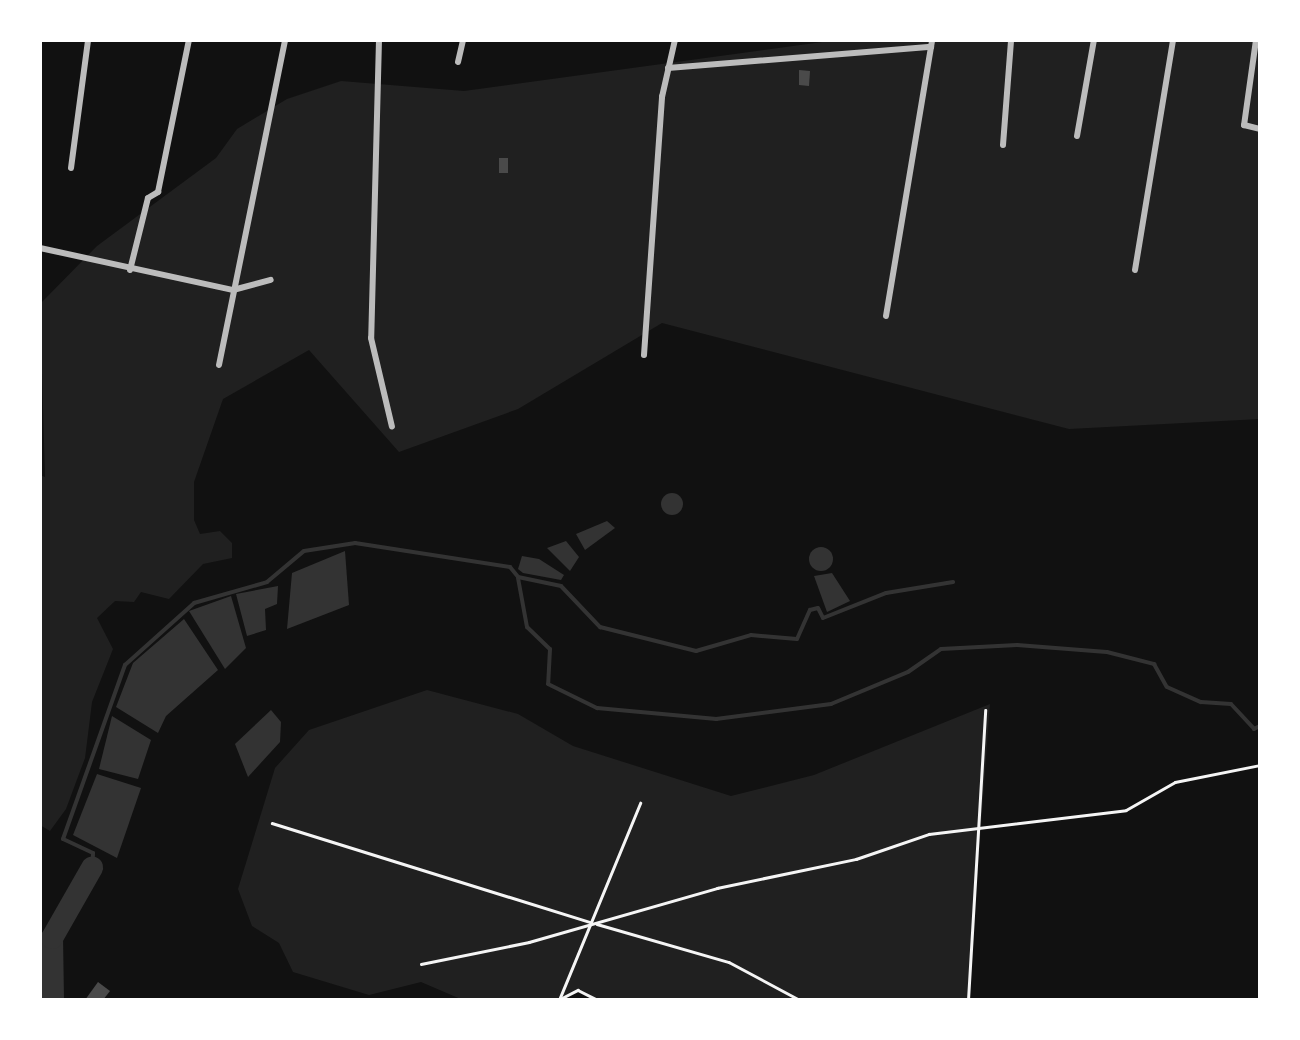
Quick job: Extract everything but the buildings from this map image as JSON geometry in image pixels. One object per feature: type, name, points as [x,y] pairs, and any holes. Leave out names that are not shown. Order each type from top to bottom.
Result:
[{"type":"street","points":[[71,168],[88,40]]},
{"type":"street","points":[[130,270],[148,198],[158,192],[189,40]]},
{"type":"street","points":[[219,365],[284,40]]},
{"type":"street","points":[[380,40],[371,338],[392,427]]},
{"type":"street","points":[[458,62],[463,40]]},
{"type":"street","points":[[644,355],[668,68],[675,40]]},
{"type":"street","points":[[1003,145],[1010,40]]},
{"type":"street","points":[[1077,136],[1094,40]]},
{"type":"street","points":[[1135,270],[1173,40]]},
{"type":"street","points":[[1256,40],[1244,125],[1260,129]]},
{"type":"street","points":[[668,68],[931,43],[886,316]]},
{"type":"street","points":[[40,248],[232,290],[271,280]]},
{"type":"path","points":[[968,1000],[985,710]]},
{"type":"path","points":[[420,964],[976,826],[1126,810],[1175,782],[1260,765]]},
{"type":"path","points":[[559,1000],[640,803]]},
{"type":"path","points":[[272,823],[728,962],[800,1000]]},
{"type":"path","points":[[559,1000],[578,990],[598,1000]]},
{"type":"shaded area","points":[[837,40],[1260,40],[1260,419],[1069,429],[662,323],[518,409],[399,452],[309,350],[223,399],[194,482],[194,520],[200,534],[220,531],[232,543],[232,558],[203,564],[169,599],[141,592],[134,602],[115,601],[97,618],[113,649],[92,702],[85,758],[66,809],[50,831],[40,825],[40,475],[45,477],[40,304],[97,246],[216,158],[237,129],[287,99],[341,81],[464,91]]},
{"type":"shaded area","points":[[672,493],[680,496],[680,512],[672,515],[664,512],[661,504],[664,496]]},
{"type":"shaded area","points":[[607,521],[615,528],[585,550],[576,534]]},
{"type":"shaded area","points":[[566,541],[579,557],[570,571],[547,548]]},
{"type":"shaded area","points":[[821,547],[830,550],[830,568],[821,571],[812,568],[809,559],[812,550]]},
{"type":"shaded area","points":[[345,551],[349,605],[287,629],[292,573]]},
{"type":"shaded area","points":[[522,556],[539,559],[564,575],[561,580],[523,573],[518,569]]},
{"type":"shaded area","points":[[832,573],[850,601],[827,612],[814,576]]},
{"type":"shaded area","points":[[278,586],[277,604],[265,609],[266,630],[247,636],[236,594]]},
{"type":"shaded area","points":[[231,596],[246,648],[225,669],[189,611]]},
{"type":"shaded area","points":[[184,619],[218,670],[166,716],[158,733],[116,707],[133,663]]},
{"type":"shaded area","points":[[427,690],[518,714],[573,746],[731,796],[814,775],[990,704],[968,1000],[598,1000],[579,990],[562,1000],[463,1000],[421,982],[369,995],[293,972],[279,943],[252,926],[238,889],[275,768],[309,730]]},
{"type":"shaded area","points":[[271,710],[281,722],[280,742],[248,777],[235,744]]},
{"type":"shaded area","points":[[112,716],[151,740],[138,779],[99,769]]},
{"type":"shaded area","points":[[97,774],[141,788],[117,858],[73,835]]},
{"type":"waterway","points":[[92,868],[93,853],[63,839],[125,665],[194,603],[267,582],[304,551],[355,543],[510,567],[518,577],[561,586],[600,627],[696,651],[751,635],[797,639],[810,610],[818,608],[823,618],[886,593],[953,582]]},
{"type":"waterway","points":[[518,578],[527,627],[550,649],[548,684],[597,708],[716,719],[831,704],[908,672],[941,649],[1017,645],[1107,652],[1154,664],[1167,687],[1201,702],[1231,704],[1254,729],[1260,726]]},
{"type":"waterway","points":[[53,1000],[52,938],[92,868]]}]
